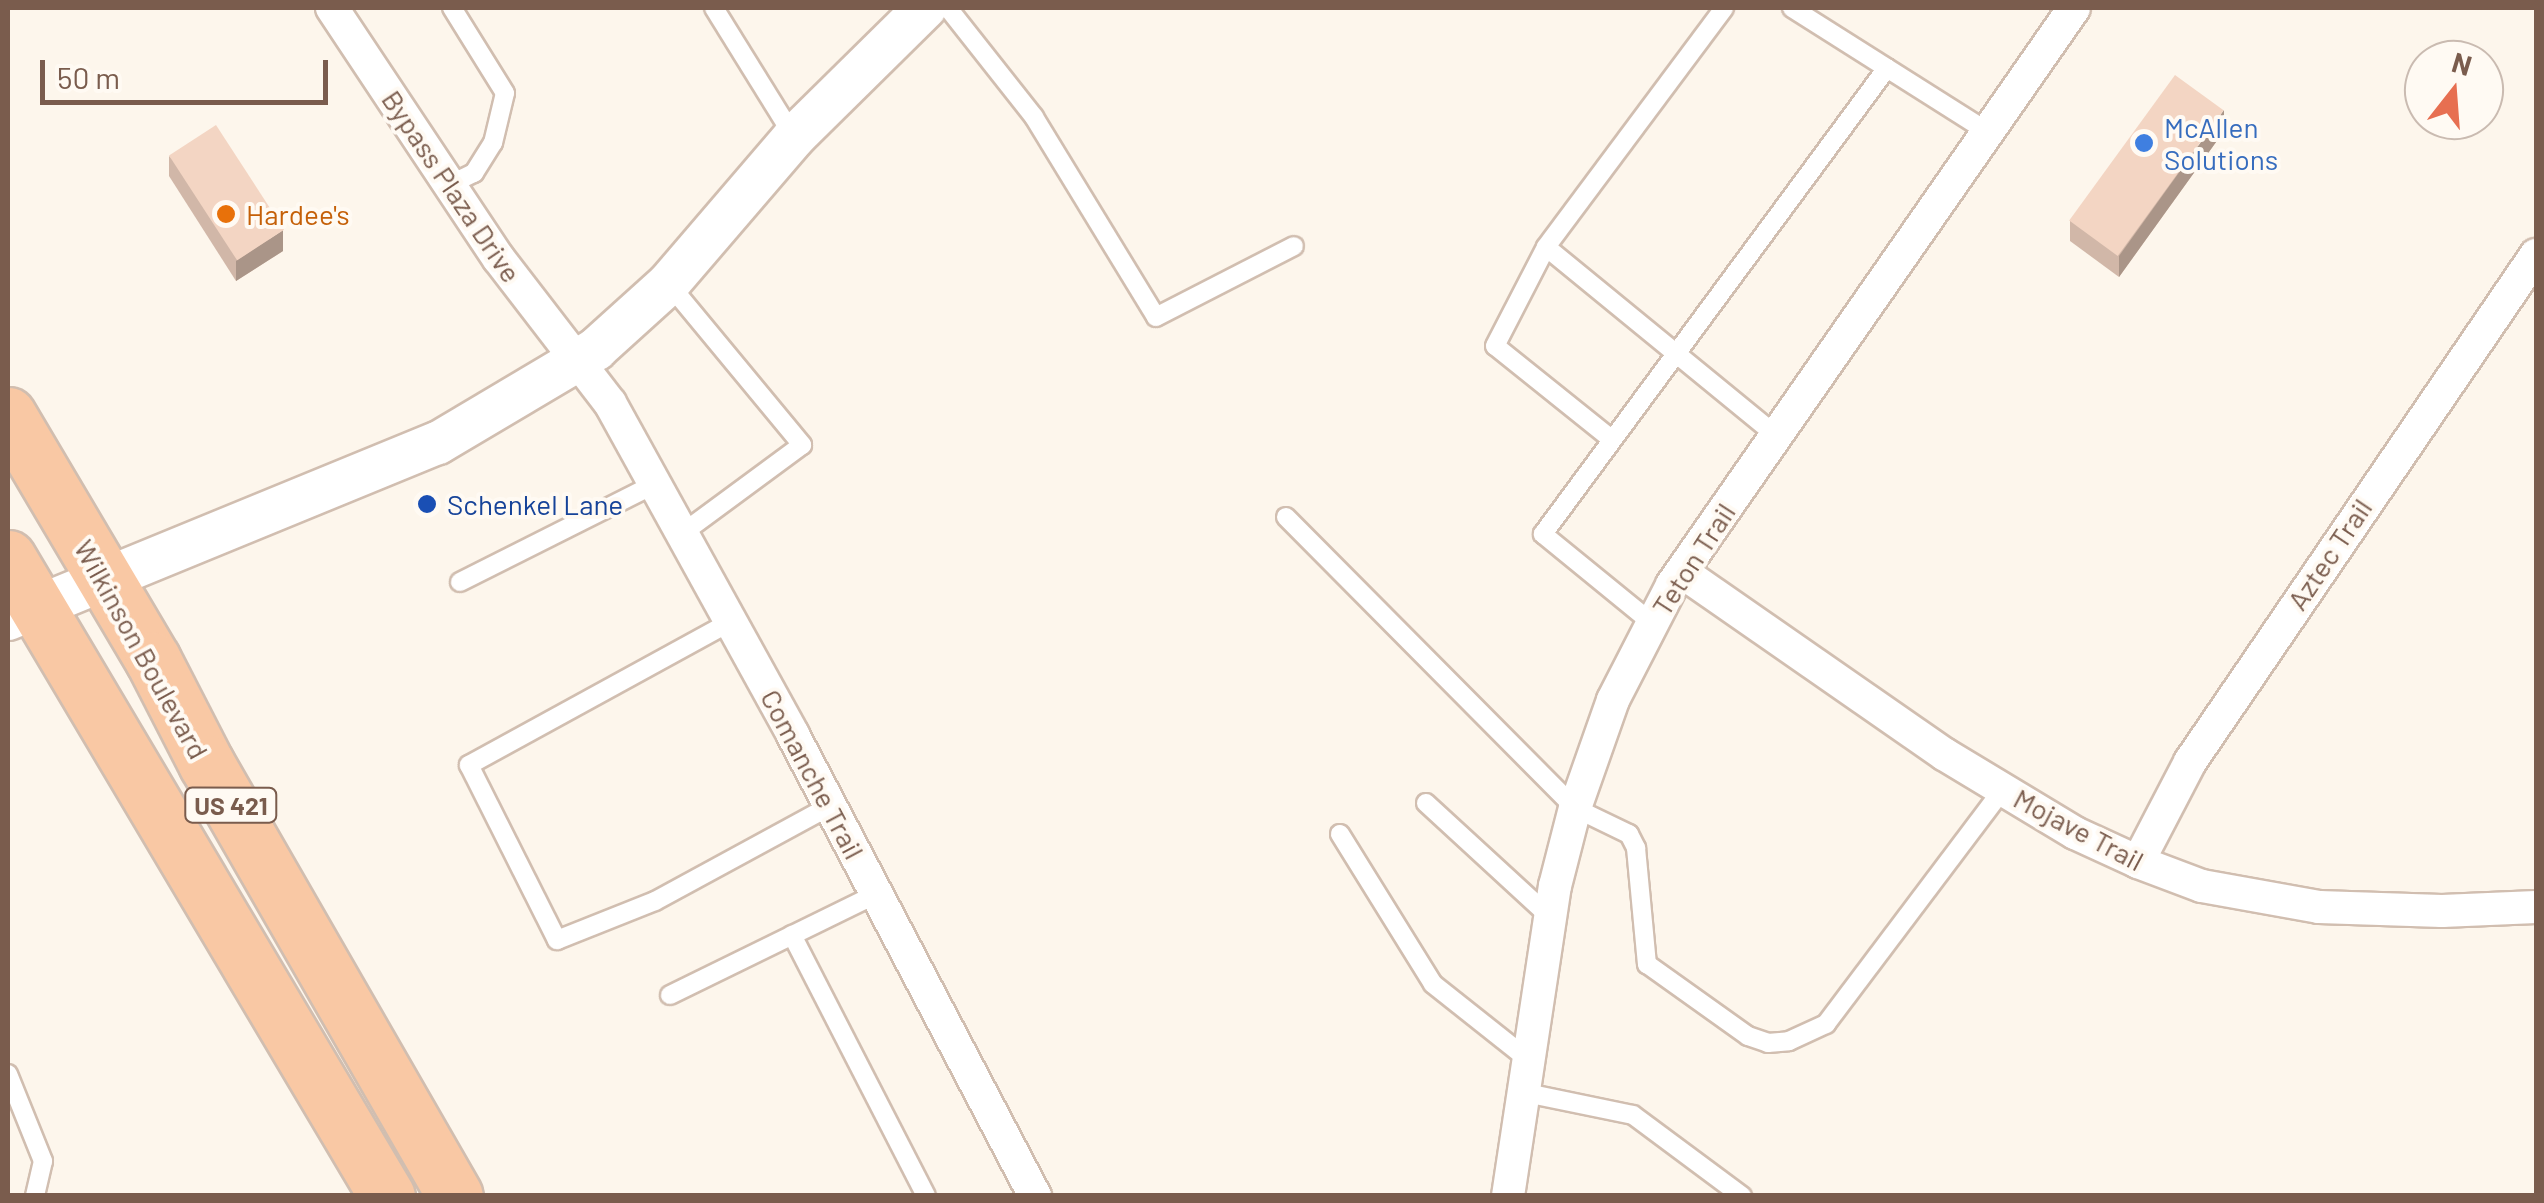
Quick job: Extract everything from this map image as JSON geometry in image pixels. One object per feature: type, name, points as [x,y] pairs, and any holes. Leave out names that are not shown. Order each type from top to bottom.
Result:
[{"type":"highway","name":"Wilkinson Boulevard","points":[[8,415],[455,1196]]},
{"type":"highway","name":"US 421","points":[[8,558],[22,613],[387,1196]]},
{"type":"street","name":"Bypass Plaza Drive","points":[[332,8],[449,185],[578,361]]},
{"type":"street","points":[[22,613],[438,443],[578,361],[642,311],[794,138],[925,8]]},
{"type":"street","name":"Teton Trail","points":[[1508,1196],[1550,917],[1575,808],[1613,700],[1682,572],[2074,8]]},
{"type":"street","name":"Aztec Trail","points":[[2138,862],[2190,762],[2536,255]]},
{"type":"street","name":"Comanche Trail","points":[[578,361],[610,403],[684,532],[1035,1196]]},
{"type":"street","name":"Mojave Trail","points":[[1682,572],[1944,754],[2075,833],[2138,862],[2202,886],[2319,907],[2442,911],[2536,907]]},
{"type":"lane","points":[[449,185],[474,173],[493,144],[504,93],[452,8]]},
{"type":"lane","points":[[714,8],[794,138]]},
{"type":"lane","points":[[948,8],[1034,117],[1156,318],[1294,246]]},
{"type":"lane","points":[[1610,438],[1495,346],[1546,247],[1724,8]]},
{"type":"lane","points":[[1792,8],[1988,132]]},
{"type":"lane","points":[[1652,623],[1543,534],[1610,438],[1888,68]]},
{"type":"lane","points":[[1546,247],[1776,436]]},
{"type":"lane","points":[[669,283],[802,445],[684,532]]},
{"type":"lane","points":[[460,582],[656,484]]},
{"type":"lane","points":[[1286,517],[1575,808],[1629,834],[1636,848],[1647,964],[1748,1036],[1768,1043],[1789,1041],[1826,1024],[2002,789]]},
{"type":"lane","points":[[732,621],[469,765],[557,940],[655,901],[830,806]]},
{"type":"lane","points":[[1426,804],[1550,917]]},
{"type":"lane","points":[[1340,834],[1433,984],[1528,1078],[1634,1116],[1742,1196]]},
{"type":"lane","points":[[670,996],[876,894]]},
{"type":"lane","points":[[792,936],[926,1196]]},
{"type":"lane","points":[[8,1074],[43,1161],[35,1196]]},
{"type":"building","points":[[2175,75],[2224,110],[2118,256],[2069,221]]},
{"type":"building","name":"Hardee's","points":[[216,125],[284,230],[237,260],[169,155]]},
{"type":"place","name":"McAllen Solutions","points":[[2144,143]]},
{"type":"place","name":"Hardee's","points":[[226,214]]},
{"type":"place","name":"Schenkel Lane","points":[[427,504]]}]
